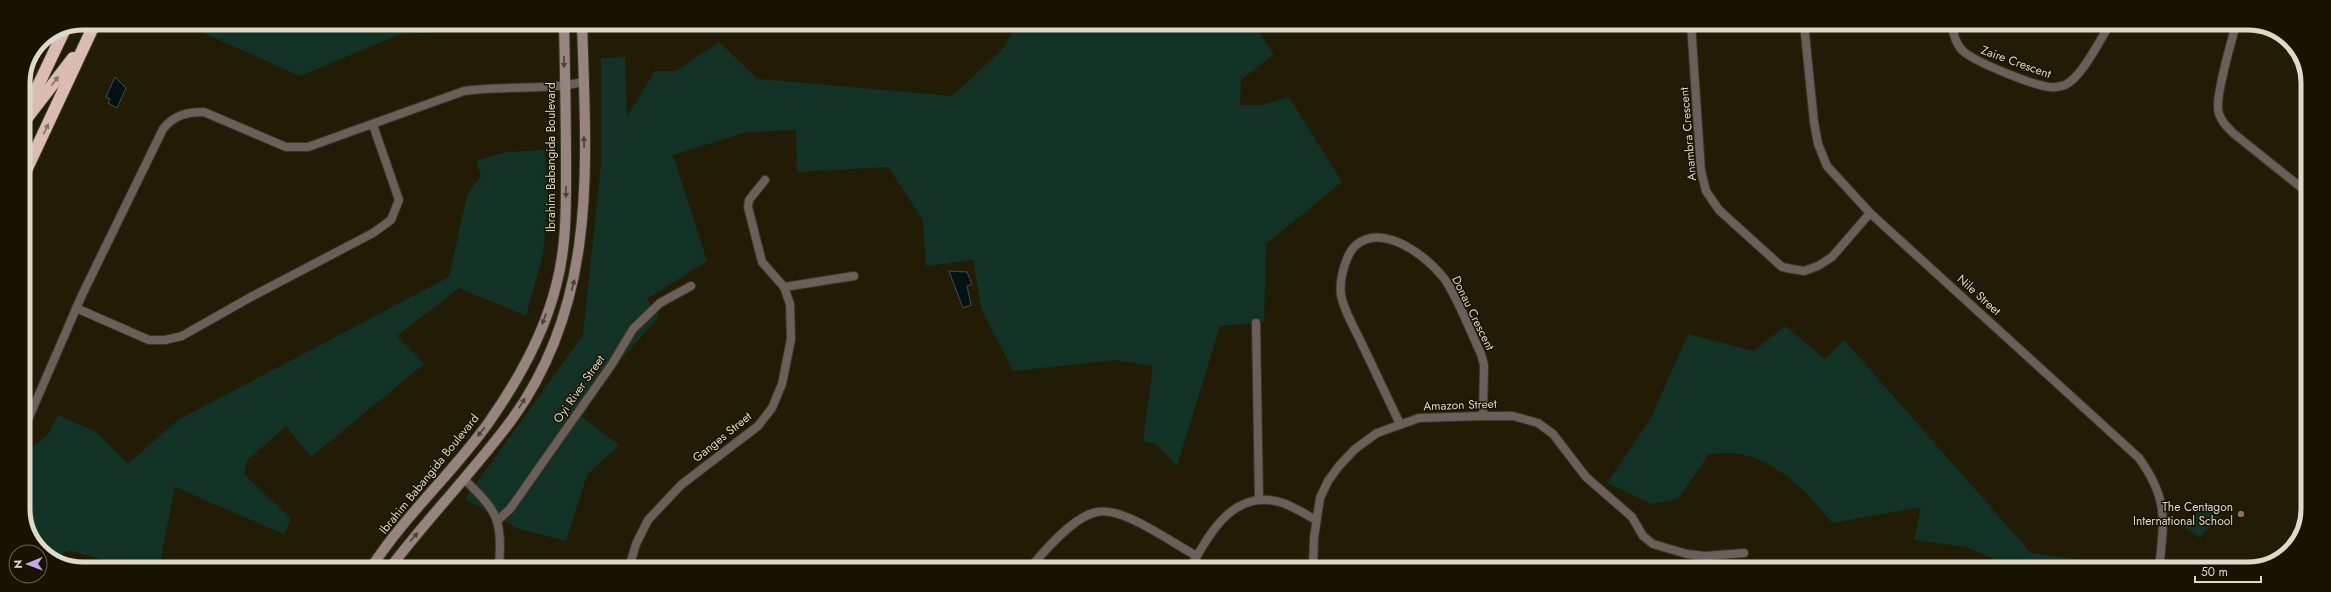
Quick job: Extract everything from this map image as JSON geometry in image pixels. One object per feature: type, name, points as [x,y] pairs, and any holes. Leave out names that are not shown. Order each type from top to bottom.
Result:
[{"type":"highway","points":[[30,162],[92,30]]},
{"type":"highway","points":[[30,103],[62,34]]},
{"type":"highway","points":[[30,114],[88,39]]},
{"type":"street","name":"Ibrahim Babangida Boulevard","points":[[375,562],[409,517],[462,457],[490,422],[537,339],[556,287],[563,248],[566,212],[564,30]]},
{"type":"street","points":[[394,562],[407,545],[464,479],[513,417],[529,393],[546,361],[561,326],[574,283],[584,215],[582,30]]},
{"type":"street","name":"Anambra Crescent","points":[[1691,30],[1701,171],[1706,191],[1719,210],[1782,267],[1804,271],[1818,266],[1832,257],[1870,213]]},
{"type":"street","name":"Nile Street","points":[[1805,30],[1814,122],[1818,144],[1827,166],[1870,213],[2139,458],[2151,475],[2160,494],[2164,512],[2160,562]]},
{"type":"street","name":"Zaire Crescent","points":[[1953,30],[1953,35],[1962,49],[1972,59],[2038,85],[2051,88],[2065,85],[2077,77],[2106,30]]},
{"type":"street","points":[[2235,30],[2218,98],[2220,116],[2225,126],[2301,187]]},
{"type":"street","points":[[30,415],[76,308],[163,129],[169,120],[190,112],[204,112],[286,147],[308,147],[373,125],[464,91],[489,88],[564,86],[583,82]]},
{"type":"street","points":[[76,308],[149,340],[165,340],[182,336],[249,298],[373,234],[391,220],[399,200],[373,125]]},
{"type":"street","name":"Ganges Street","points":[[631,562],[636,544],[648,520],[682,485],[758,426],[772,408],[782,384],[791,339],[790,304],[784,287],[762,262],[748,207],[749,200],[765,180]]},
{"type":"street","name":"Donau Crescent","points":[[1400,424],[1348,315],[1341,294],[1343,269],[1352,249],[1361,241],[1368,238],[1386,237],[1397,241],[1422,256],[1445,280],[1481,354],[1484,365],[1483,416]]},
{"type":"street","points":[[784,287],[854,276]]},
{"type":"street","name":"Oyi River Street","points":[[498,520],[510,509],[612,364],[633,329],[660,303],[691,286]]},
{"type":"street","points":[[1256,323],[1259,500]]},
{"type":"street","name":"Amazon Street","points":[[1313,562],[1316,520],[1320,498],[1328,481],[1339,466],[1355,449],[1376,433],[1419,418],[1483,416],[1514,416],[1538,423],[1553,434],[1586,476],[1632,517],[1643,536],[1653,544],[1699,555],[1744,553]]},
{"type":"street","points":[[464,479],[490,505],[498,520],[501,537],[499,562]]},
{"type":"street","points":[[1194,562],[1214,528],[1230,511],[1259,500],[1282,503],[1316,520]]},
{"type":"street","points":[[1036,562],[1074,523],[1098,511],[1108,512],[1138,521],[1197,556]]},
{"type":"green space","points":[[197,30],[474,30],[401,34],[300,76]]},
{"type":"green space","points":[[1014,30],[1259,30],[1274,54],[1241,80],[1240,105],[1262,105],[1289,97],[1342,182],[1266,244],[1264,322],[1220,326],[1177,466],[1156,444],[1143,441],[1153,366],[1115,360],[1013,371],[981,308],[973,260],[926,266],[923,220],[888,167],[797,172],[796,130],[747,132],[673,155],[707,261],[647,299],[659,316],[620,361],[582,417],[619,445],[587,475],[566,541],[519,529],[465,499],[583,335],[601,165],[601,58],[625,57],[627,117],[655,71],[676,71],[719,42],[758,79],[952,96],[1001,51]]},
{"type":"green space","points":[[545,150],[548,200],[543,254],[526,316],[459,288],[397,336],[424,364],[311,457],[286,426],[247,460],[244,474],[291,519],[284,534],[175,487],[160,562],[111,562],[68,550],[59,556],[48,548],[48,544],[43,544],[34,529],[30,512],[30,450],[48,434],[58,415],[96,432],[128,464],[178,420],[449,277],[467,195],[481,176],[476,161],[506,152]]},
{"type":"green space","points":[[1785,326],[1825,359],[1844,340],[2031,553],[2088,562],[2000,562],[1966,547],[1914,540],[1921,507],[1832,523],[1803,490],[1780,471],[1754,458],[1740,454],[1709,454],[1678,499],[1652,504],[1607,483],[1651,418],[1688,334],[1754,351]]},
{"type":"green space","points":[[2205,503],[2219,515],[2200,538],[2185,527]]},
{"type":"shaded area","points":[[115,77],[126,88],[117,108],[108,103],[110,99],[106,97]]},
{"type":"shaded area","points":[[949,271],[967,272],[972,284],[967,286],[971,305],[963,308]]},
{"type":"place","name":"The Centagon International School","points":[[2241,514]]}]
